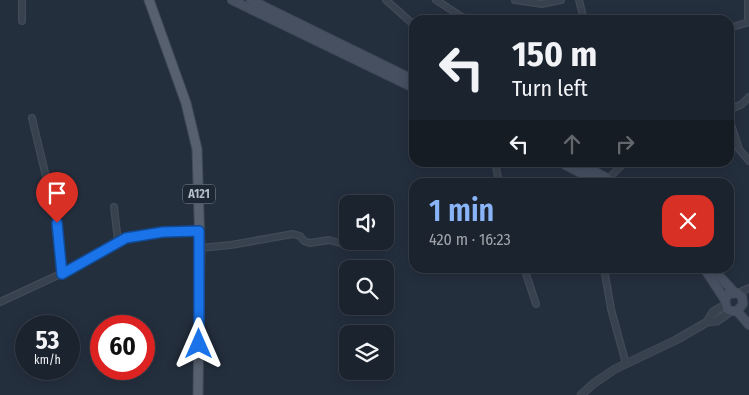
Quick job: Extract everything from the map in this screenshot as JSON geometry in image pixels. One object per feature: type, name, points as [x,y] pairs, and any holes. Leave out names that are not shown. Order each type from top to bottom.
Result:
[{"type":"main road","name":"A121","points":[[149,0],[186,103],[197,149],[200,248],[198,395]]},
{"type":"main road","points":[[232,0],[409,86]]},
{"type":"main road","points":[[250,0],[409,78]]},
{"type":"main road","points":[[568,167],[584,178]]},
{"type":"main road","points":[[586,167],[606,178]]},
{"type":"main road","points":[[707,273],[725,302],[727,309],[734,311],[749,325]]},
{"type":"main road","points":[[717,273],[742,297],[749,312]]},
{"type":"main road","points":[[725,302],[728,294],[736,292]]},
{"type":"main road","points":[[734,311],[745,301]]},
{"type":"street","points":[[22,0],[22,21]]},
{"type":"street","points":[[386,0],[409,21]]},
{"type":"street","points":[[436,0],[459,15]]},
{"type":"street","points":[[515,0],[542,4],[561,0]]},
{"type":"street","points":[[580,0],[583,15]]},
{"type":"street","points":[[734,26],[749,22],[748,0]]},
{"type":"street","points":[[734,108],[742,104],[749,97]]},
{"type":"street","points":[[32,118],[57,223],[62,274]]},
{"type":"street","points":[[734,134],[739,149],[749,161]]},
{"type":"street","points":[[613,178],[621,167]]},
{"type":"street","points":[[114,207],[118,241]]},
{"type":"street","points":[[0,302],[62,274],[118,241],[142,234],[199,231]]},
{"type":"street","points":[[200,248],[230,246],[293,234],[300,236],[304,241],[310,243],[329,240],[339,242]]},
{"type":"street","points":[[526,273],[536,304]]},
{"type":"street","points":[[605,273],[611,309],[626,364]]},
{"type":"street","points":[[736,292],[749,288]]},
{"type":"street","points":[[707,322],[713,312],[725,302]]},
{"type":"street","points":[[581,395],[604,376],[676,340],[707,322],[717,321],[734,311]]},
{"type":"route","points":[[57,223],[62,274],[126,238],[142,234],[172,231],[199,231],[199,344]]}]
